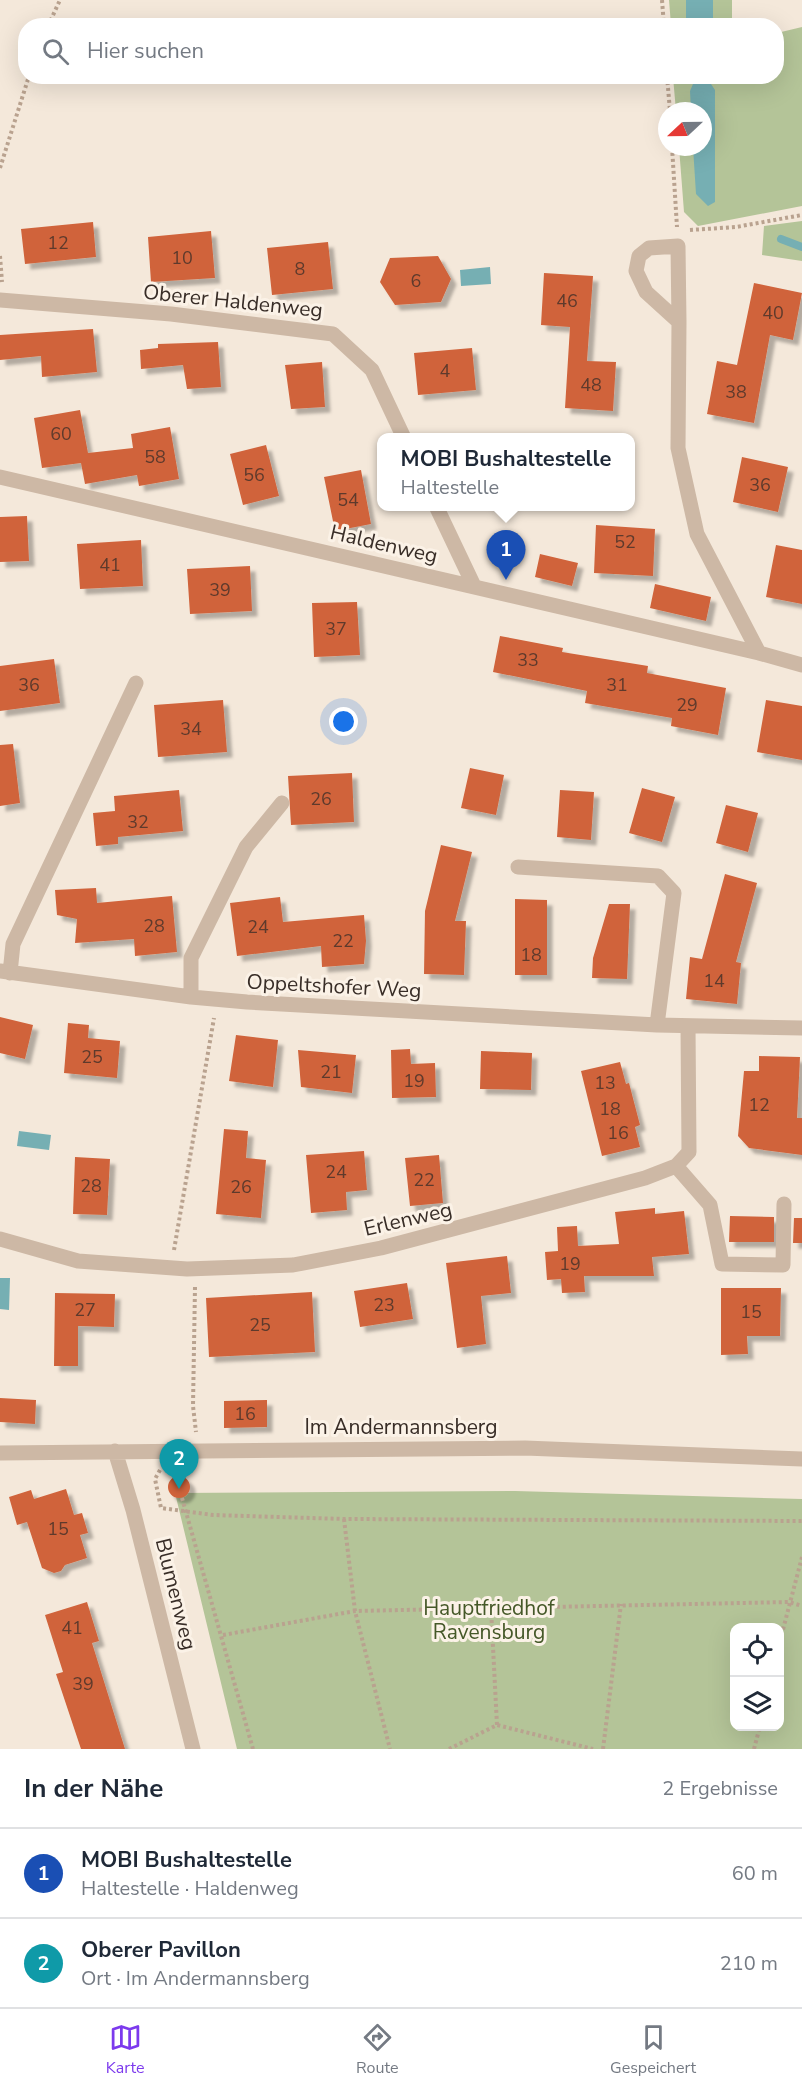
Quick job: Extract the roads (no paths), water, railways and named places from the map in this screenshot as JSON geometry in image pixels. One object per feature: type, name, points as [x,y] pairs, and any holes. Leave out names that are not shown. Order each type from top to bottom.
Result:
[{"type":"street","points":[[679,322],[646,292],[636,271],[639,256],[649,248],[678,238],[679,322],[678,448],[697,534],[759,653]]},
{"type":"street","name":"Oberer Haldenweg","points":[[0,300],[171,314],[333,334],[372,370],[402,433]]},
{"type":"street","name":"Haldenweg","points":[[0,477],[474,586],[802,665]]},
{"type":"street","points":[[438,511],[474,586]]},
{"type":"street","name":"Oppeltshofer Weg","points":[[136,682],[13,944],[5,972],[190,998],[657,1025],[802,1028]]},
{"type":"street","points":[[190,998],[191,958],[246,847],[282,803]]},
{"type":"street","points":[[518,867],[658,876],[674,893],[657,1025]]},
{"type":"street","points":[[688,1026],[689,1152],[676,1166],[710,1205],[722,1264],[783,1265],[784,1204]]},
{"type":"street","name":"Erlenweg","points":[[0,1239],[78,1261],[195,1268],[293,1265],[381,1248],[645,1179],[676,1166]]},
{"type":"street","name":"Im Andermannsberg","points":[[0,1453],[525,1448],[802,1459]]},
{"type":"street","name":"Blumenweg","points":[[115,1451],[133,1510],[193,1749]]},
{"type":"water","points":[[686,0],[713,0],[713,18],[686,18]]},
{"type":"water","points":[[693,84],[711,84],[715,90],[715,202],[708,206],[696,194],[694,156],[712,156],[712,102],[691,102],[690,91]]},
{"type":"water","points":[[490,267],[491,284],[461,286],[460,270]]},
{"type":"water","points":[[19,1131],[51,1135],[49,1150],[17,1146]]},
{"type":"water","points":[[0,1278],[10,1278],[9,1310],[0,1309]]},
{"type":"waterway","points":[[707,84],[707,92]]},
{"type":"waterway","points":[[781,239],[802,247]]},
{"type":"place","name":"MOBI Bushaltestelle","points":[[506,580]]},
{"type":"place","name":"Oberer Pavillon","points":[[179,1489]]},
{"type":"park label","name":"Hauptfriedhof Ravensburg","points":[[489,1620]]}]
